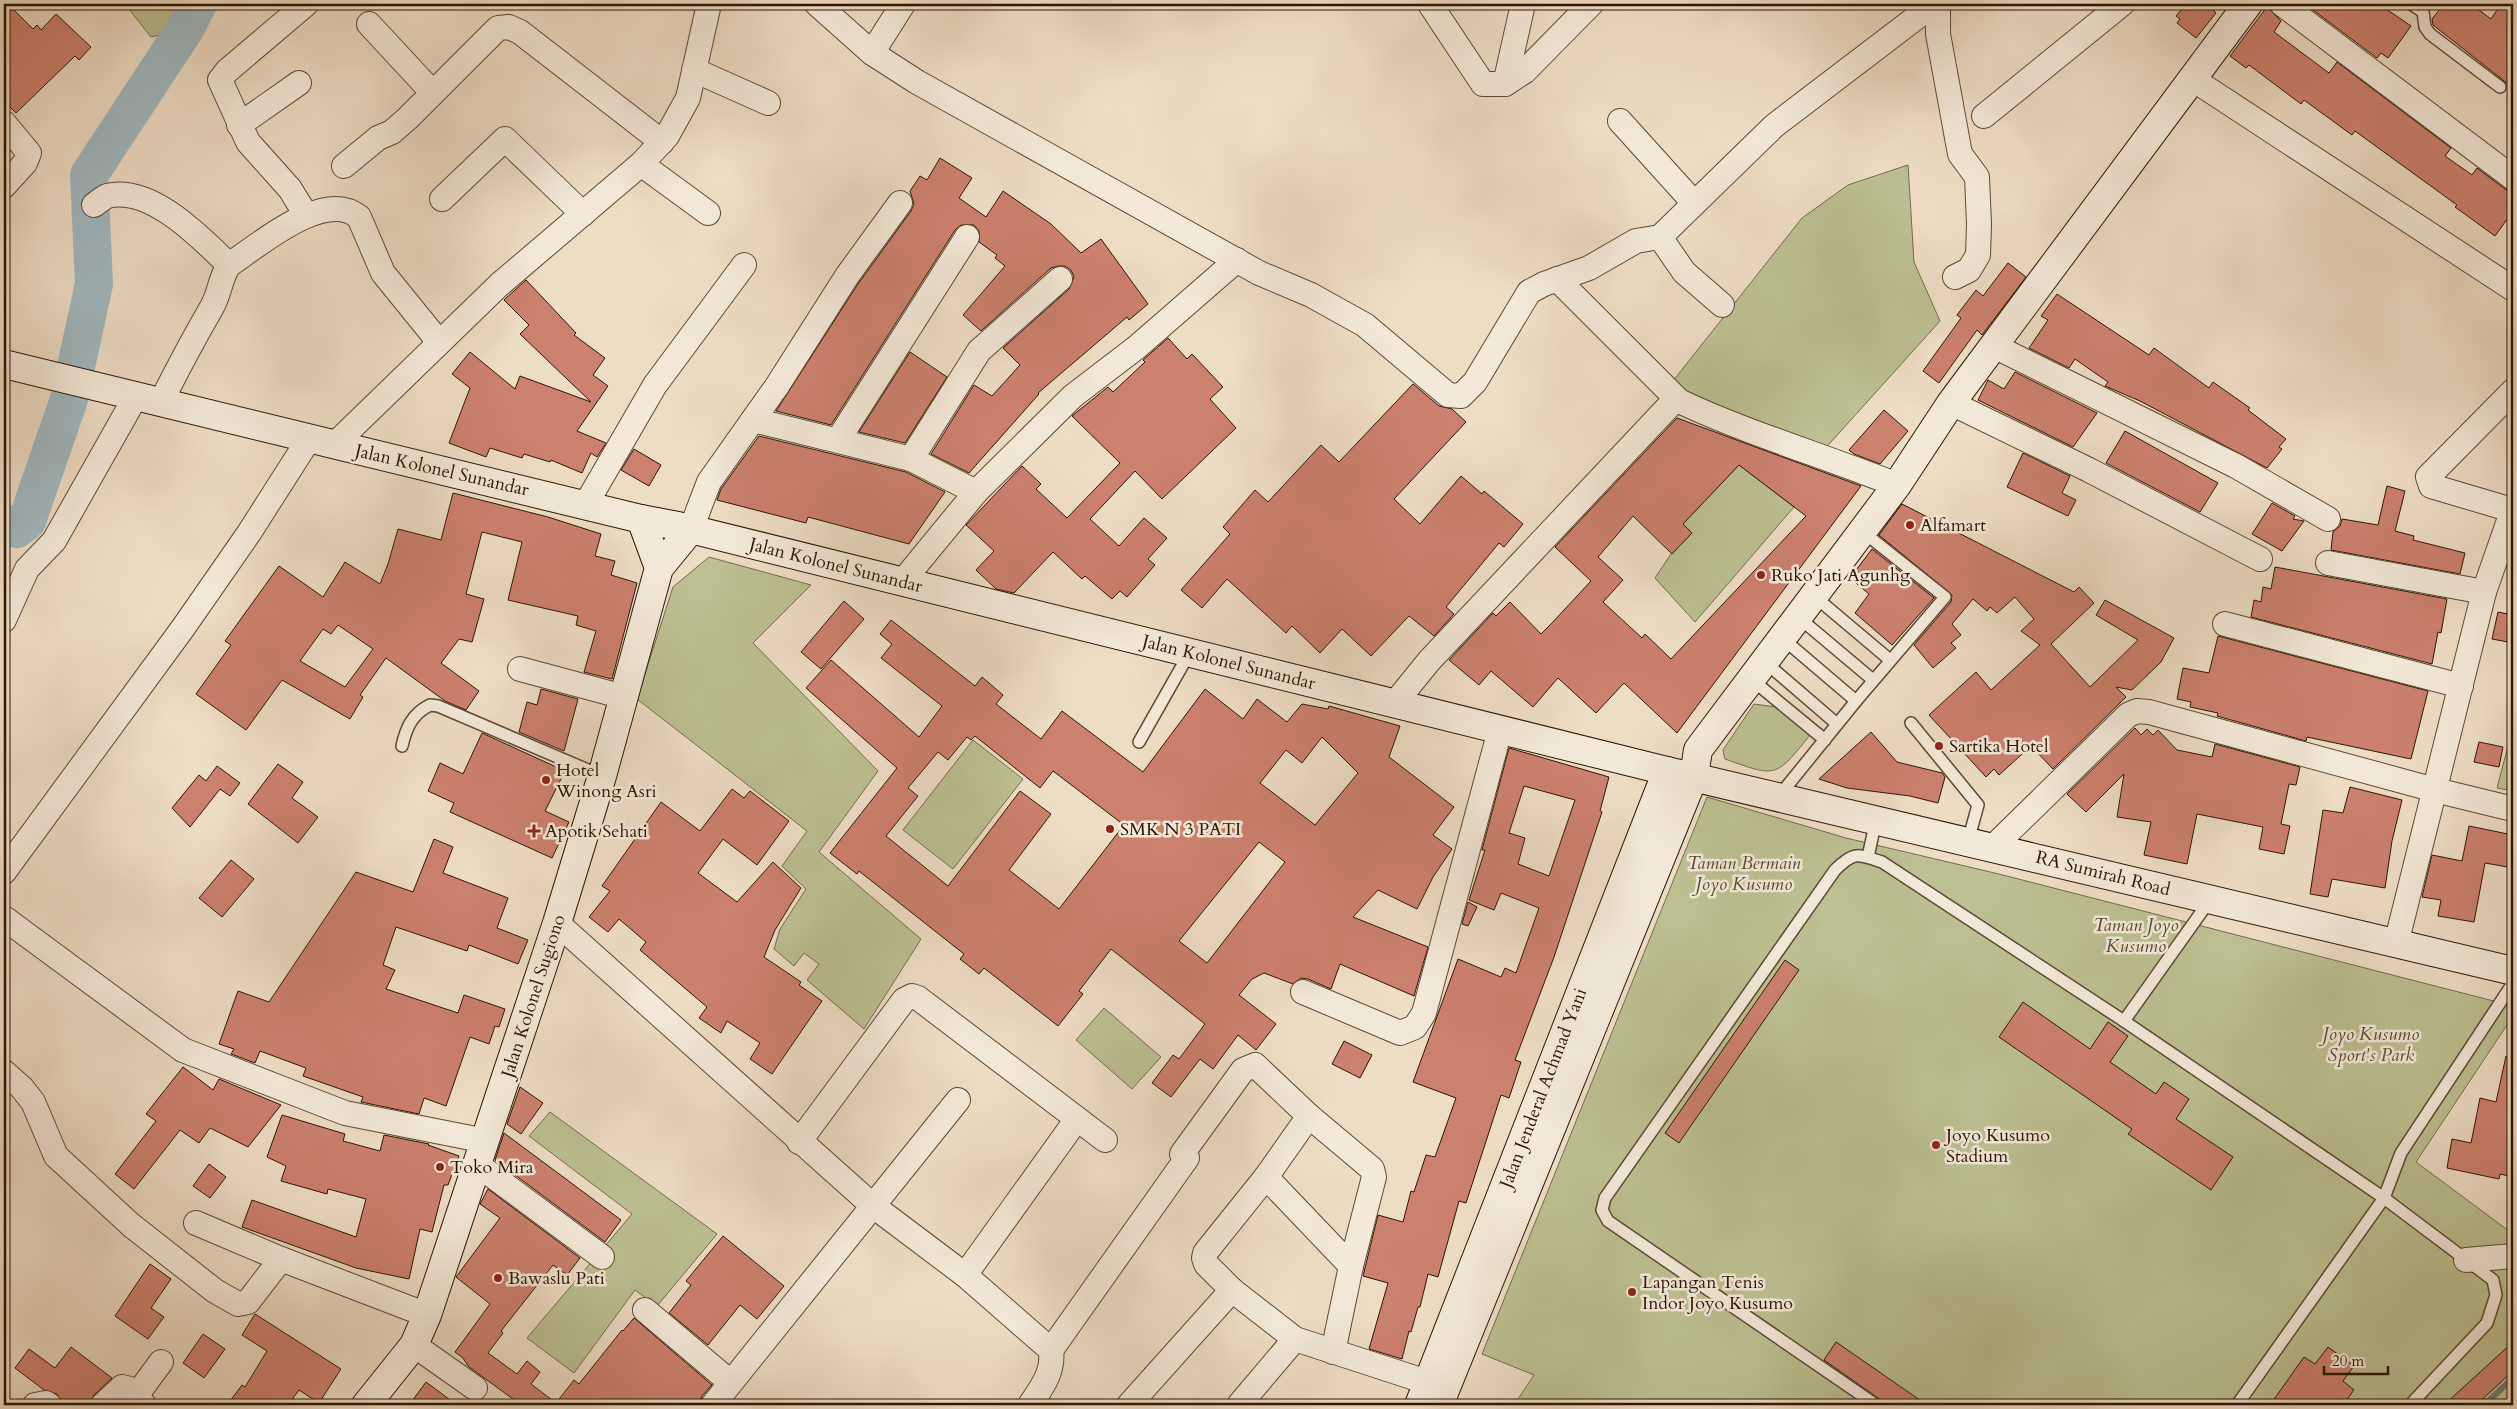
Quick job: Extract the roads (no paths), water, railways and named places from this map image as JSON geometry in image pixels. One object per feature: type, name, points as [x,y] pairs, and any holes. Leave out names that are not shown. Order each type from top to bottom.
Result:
[{"type":"main road","name":"Jalan Jenderal Achmad Yani","points":[[1432,1396],[1696,763],[1758,670],[1897,485],[1951,403],[2191,78],[2248,4]]},
{"type":"main road","name":"Jalan Kolonel Sunandar","points":[[4,364],[586,504],[1667,771],[1696,763]]},
{"type":"main road","points":[[641,519],[659,568]]},
{"type":"main road","name":"Jalan Kolonel Sugiono","points":[[366,1405],[414,1344],[427,1315],[557,923],[602,776],[659,568],[691,530]]},
{"type":"main road","name":"RA Sumirah Road","points":[[1696,763],[1779,797],[2211,899],[2277,917],[2513,971]]},
{"type":"main road","name":"Jalan Jenderal Achmad Yani","points":[[1432,1396],[1667,771]]},
{"type":"street","points":[[306,4],[221,76],[220,85],[248,142],[290,189],[306,216]]},
{"type":"street","points":[[4,872],[322,442],[439,342],[499,285],[641,164],[662,142],[679,118],[688,98],[709,4]]},
{"type":"street","points":[[818,4],[872,53],[917,82],[1260,274],[1311,296],[1365,325],[1448,395],[1461,396],[1475,382],[1529,292],[1557,279],[1589,268],[1636,241],[1660,236],[1774,126],[1936,4]]},
{"type":"street","points":[[872,53],[903,4]]},
{"type":"street","points":[[1505,84],[1523,4]]},
{"type":"street","points":[[1437,9],[1483,84],[1505,84],[1525,72],[1591,4]]},
{"type":"street","points":[[1936,4],[1938,34],[1960,154],[1977,177],[1978,255],[1969,270],[1955,277]]},
{"type":"street","points":[[1984,116],[2122,4]]},
{"type":"street","points":[[2282,4],[2513,178]]},
{"type":"street","points":[[369,24],[432,92]]},
{"type":"street","points":[[344,166],[378,138],[392,132],[498,28],[509,27],[520,32],[662,142]]},
{"type":"street","points":[[694,70],[768,103]]},
{"type":"street","points":[[2191,78],[2513,289]]},
{"type":"street","points":[[240,125],[299,84]]},
{"type":"street","points":[[1620,121],[1694,203]]},
{"type":"street","points":[[4,123],[29,153],[25,163],[4,186]]},
{"type":"street","points":[[442,199],[505,139],[583,214]]},
{"type":"street","points":[[641,164],[708,214]]},
{"type":"street","points":[[108,199],[139,198],[164,210],[183,223],[229,264]]},
{"type":"street","points":[[691,530],[709,482],[753,420],[847,276],[900,203]]},
{"type":"street","points":[[4,620],[27,569],[54,541],[148,399],[213,306],[222,275],[229,264],[306,216],[338,208],[353,212],[359,217],[384,273],[439,342]]},
{"type":"street","points":[[1660,236],[1684,272],[1722,305]]},
{"type":"street","points":[[838,440],[967,237]]},
{"type":"street","points":[[902,582],[976,492],[1073,396],[1137,347],[1237,260]]},
{"type":"street","points":[[586,504],[656,385],[744,265]]},
{"type":"street","points":[[1557,279],[1679,401],[1735,426],[1780,440],[1897,485]]},
{"type":"street","points":[[911,458],[979,351],[1060,280]]},
{"type":"street","points":[[1994,346],[2236,466],[2328,519]]},
{"type":"street","points":[[2396,944],[2484,592],[2511,519],[2431,486],[2428,477],[2513,391]]},
{"type":"street","points":[[1395,703],[1436,654],[1671,404],[1679,401]]},
{"type":"street","points":[[1951,403],[2089,470],[2260,559]]},
{"type":"street","points":[[753,420],[911,458],[976,492]]},
{"type":"street","points":[[2328,563],[2484,592]]},
{"type":"street","points":[[2225,624],[2461,686]]},
{"type":"street","points":[[520,669],[624,697]]},
{"type":"street","points":[[1980,844],[2128,714],[2137,712],[2149,712],[2435,790],[2513,809]]},
{"type":"street","points":[[1302,992],[1400,1033],[1415,1027],[1424,1013],[1500,730]]},
{"type":"street","points":[[4,918],[183,1050],[345,1112],[482,1153],[602,1257]]},
{"type":"street","points":[[557,923],[799,1142],[872,1205],[965,1275],[1051,1350]]},
{"type":"street","points":[[799,1142],[904,1000],[912,996],[918,998],[1105,1140]]},
{"type":"street","points":[[1030,1405],[1049,1376],[1052,1361],[1051,1350],[1187,1158],[1182,1154],[1244,1070],[1255,1065],[1309,1116],[1372,1169],[1374,1177],[1351,1266],[1333,1352]]},
{"type":"street","points":[[4,1072],[22,1088],[33,1102],[56,1156],[105,1203],[215,1291],[238,1304],[248,1302],[281,1259]]},
{"type":"street","points":[[713,1405],[958,1100]]},
{"type":"street","points":[[1309,1116],[1266,1177],[1205,1254],[1206,1264],[1232,1290],[1296,1339],[1333,1352],[1432,1396]]},
{"type":"street","points":[[965,1275],[1077,1119]]},
{"type":"street","points":[[1266,1177],[1351,1266]]},
{"type":"street","points":[[196,1223],[281,1259],[427,1315]]},
{"type":"street","points":[[2466,1260],[2513,1256]]},
{"type":"street","points":[[1129,1405],[1232,1290]]},
{"type":"street","points":[[645,1310],[730,1382]]},
{"type":"street","points":[[1239,1405],[1296,1339]]},
{"type":"street","points":[[414,1344],[475,1388]]},
{"type":"street","points":[[104,1405],[122,1387],[130,1389],[140,1401],[161,1362]]},
{"type":"street","points":[[35,1405],[46,1403],[49,1405]]},
{"type":"lane","points":[[2411,4],[2423,12],[2425,27],[2430,34],[2500,87]]},
{"type":"lane","points":[[1779,797],[1890,660],[1945,597],[1862,531]]},
{"type":"lane","points":[[1798,617],[1890,660]]},
{"type":"lane","points":[[1798,617],[1874,680]]},
{"type":"lane","points":[[1798,617],[1856,701]]},
{"type":"lane","points":[[1139,742],[1190,652]]},
{"type":"lane","points":[[1758,670],[1838,724]]},
{"type":"lane","points":[[1758,670],[1825,740]]},
{"type":"lane","points":[[402,746],[406,731],[413,718],[430,705],[438,706],[602,776]]},
{"type":"lane","points":[[1911,724],[1978,805],[1980,844]]},
{"type":"lane","points":[[1868,857],[1876,819]]},
{"type":"lane","points":[[1876,1405],[1608,1221],[1602,1210],[1605,1198],[1835,870],[1848,857],[1855,854],[1882,862],[2124,1021],[2384,1198],[2493,1280],[2496,1295],[2487,1323],[2410,1405]]},
{"type":"lane","points":[[2124,1021],[2211,899]]},
{"type":"lane","points":[[2237,1405],[2384,1198],[2401,1153],[2513,983]]},
{"type":"waterway","points":[[4,523],[17,529],[27,521],[69,399],[94,284],[89,175],[185,29],[198,4]]},
{"type":"waterway","points":[[2484,1405],[2513,1378]]},
{"type":"place","name":"Alfamart","points":[[1910,525]]},
{"type":"place","name":"Ruko Jati Agunhg","points":[[1761,575]]},
{"type":"place","name":"Sartika Hotel","points":[[1939,746]]},
{"type":"place","name":"Hotel Winong Asri","points":[[546,780]]},
{"type":"place","name":"SMK N 3 PATI","points":[[1110,829]]},
{"type":"place","name":"Apotik Sehati","points":[[534,831]]},
{"type":"place","name":"Joyo Kusumo Stadium","points":[[1936,1145]]},
{"type":"place","name":"Toko Mira","points":[[440,1167]]},
{"type":"place","name":"Bawaslu Pati","points":[[498,1278]]},
{"type":"place","name":"Lapangan Tenis Indor Joyo Kusumo","points":[[1632,1292]]},
{"type":"park label","name":"Taman Bermain Joyo Kusumo","points":[[1744,873]]},
{"type":"park label","name":"Taman Joyo Kusumo","points":[[2136,935]]},
{"type":"park label","name":"Joyo Kusumo Sport's Park","points":[[2371,1044]]}]
